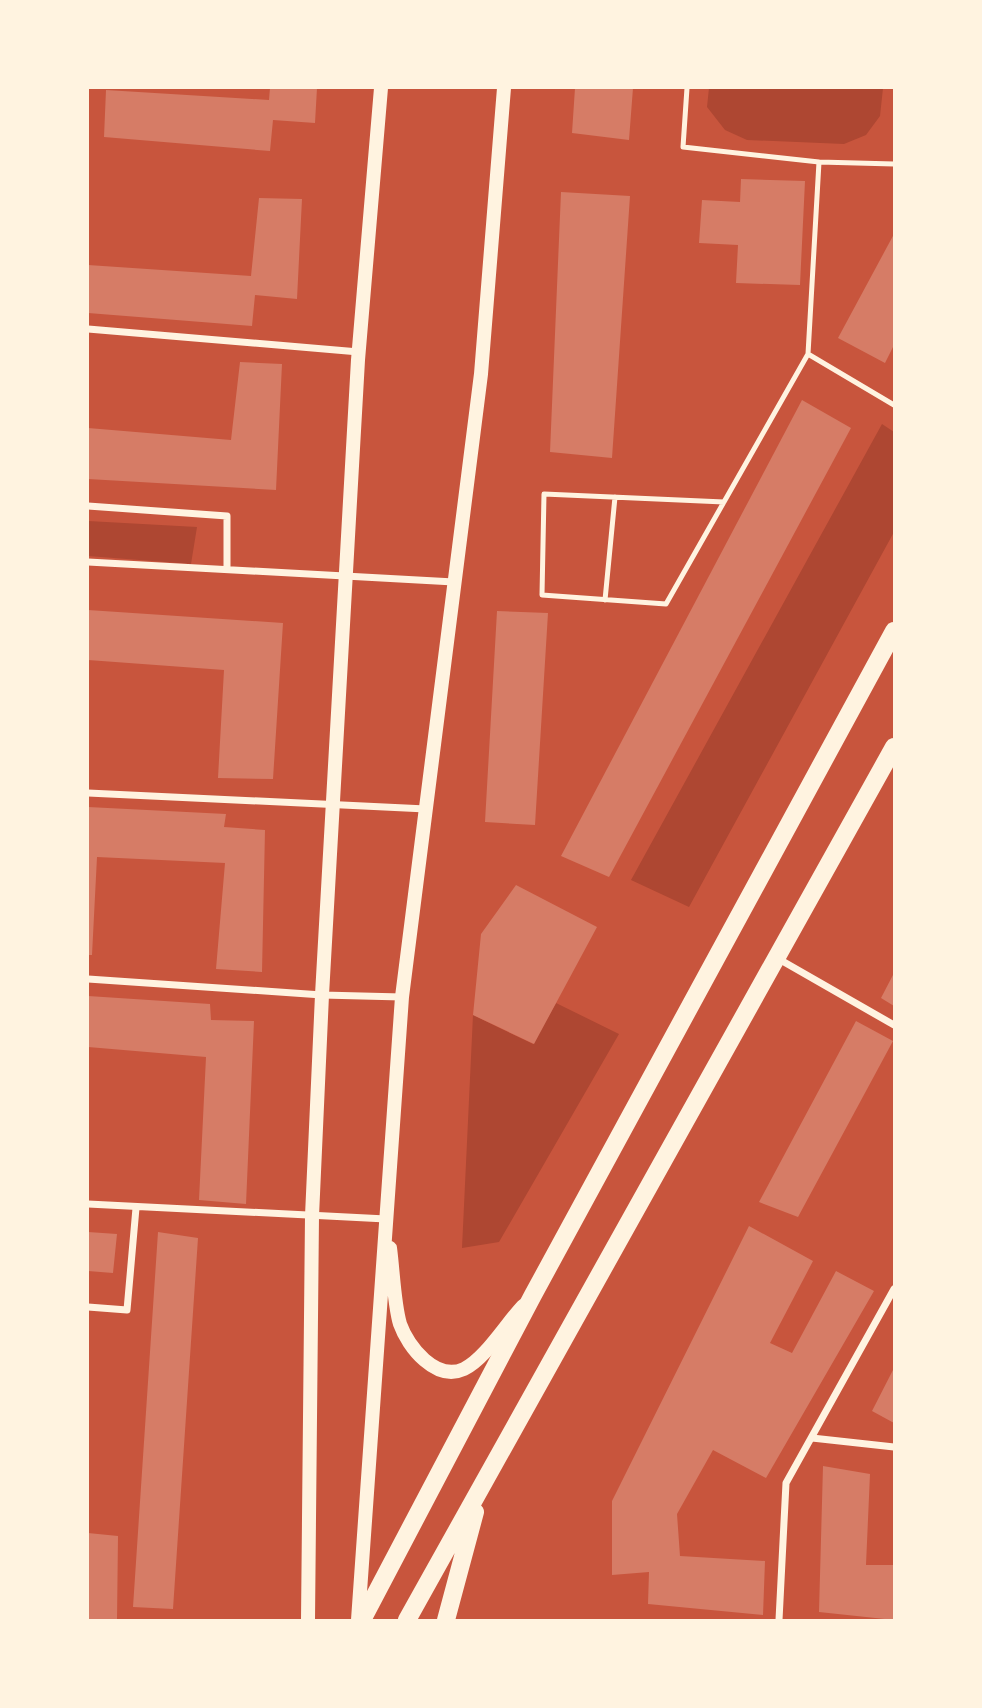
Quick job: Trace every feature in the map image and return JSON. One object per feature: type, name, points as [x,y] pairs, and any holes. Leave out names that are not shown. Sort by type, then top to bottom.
[{"type":"main road","points":[[308,1620],[312,1216],[322,995],[344,575],[381,88]]},
{"type":"main road","points":[[360,1620],[402,997],[481,374],[504,88]]},
{"type":"main road","points":[[360,1620],[533,1295],[894,631]]},
{"type":"main road","points":[[407,1620],[894,747]]},
{"type":"main road","points":[[386,1219],[400,1323],[413,1347],[435,1368],[461,1371],[472,1364],[533,1295]]},
{"type":"main road","points":[[446,1620],[482,1485]]},
{"type":"street","points":[[88,329],[359,352]]},
{"type":"street","points":[[88,506],[227,516],[227,569]]},
{"type":"street","points":[[88,562],[454,582]]},
{"type":"street","points":[[88,793],[426,809]]},
{"type":"street","points":[[776,957],[894,1025]]},
{"type":"street","points":[[88,979],[322,995],[402,997]]},
{"type":"street","points":[[88,1204],[386,1219]]},
{"type":"street","points":[[88,1307],[127,1310],[136,1208]]},
{"type":"street","points":[[779,1620],[786,1483],[894,1289]]},
{"type":"street","points":[[812,1438],[894,1447]]},
{"type":"lane","points":[[687,88],[683,147],[819,162],[894,164]]},
{"type":"lane","points":[[724,502],[544,494],[542,595],[666,604],[724,502],[808,354],[819,162]]},
{"type":"lane","points":[[808,354],[894,405]]},
{"type":"lane","points":[[605,600],[615,497]]},
{"type":"shaded area","points":[[709,88],[883,88],[880,116],[866,135],[844,144],[747,140],[725,130],[707,107]]},
{"type":"shaded area","points":[[882,424],[894,432],[894,532],[689,907],[631,880]]},
{"type":"shaded area","points":[[88,521],[197,527],[191,564],[88,556]]},
{"type":"shaded area","points":[[556,1003],[619,1034],[499,1242],[462,1248],[473,1015],[533,1044]]},
{"type":"building","points":[[270,88],[317,88],[315,123],[273,120],[270,151],[104,137],[106,90],[269,100]]},
{"type":"building","points":[[575,88],[633,88],[629,140],[572,133]]},
{"type":"building","points":[[741,179],[805,181],[800,285],[736,283],[738,245],[699,243],[702,200],[740,202]]},
{"type":"building","points":[[561,192],[630,196],[612,458],[550,452]]},
{"type":"building","points":[[259,198],[302,199],[297,299],[255,295],[252,326],[88,313],[88,265],[251,276]]},
{"type":"building","points":[[894,234],[894,345],[885,363],[838,338]]},
{"type":"building","points":[[240,362],[282,364],[276,490],[88,479],[88,428],[231,440]]},
{"type":"building","points":[[802,400],[851,428],[609,877],[561,856]]},
{"type":"building","points":[[88,610],[283,623],[273,779],[218,778],[224,670],[88,660]]},
{"type":"building","points":[[497,611],[548,613],[535,825],[485,822]]},
{"type":"building","points":[[88,807],[226,814],[224,827],[265,830],[262,972],[216,969],[225,863],[97,857],[92,955],[88,955]]},
{"type":"building","points":[[516,885],[597,927],[534,1044],[473,1015],[481,934]]},
{"type":"building","points":[[894,973],[894,1006],[881,998]]},
{"type":"building","points":[[88,996],[210,1004],[211,1020],[254,1021],[246,1204],[199,1200],[206,1057],[88,1047]]},
{"type":"building","points":[[856,1021],[893,1041],[798,1217],[759,1202]]},
{"type":"building","points":[[749,1226],[813,1261],[770,1343],[792,1353],[836,1271],[874,1291],[766,1478],[713,1450],[677,1514],[680,1556],[765,1561],[763,1615],[648,1604],[649,1572],[612,1575],[612,1501]]},
{"type":"building","points":[[88,1232],[117,1234],[113,1273],[88,1271]]},
{"type":"building","points":[[158,1232],[198,1238],[173,1609],[133,1607]]},
{"type":"building","points":[[894,1368],[894,1423],[872,1411]]},
{"type":"building","points":[[823,1466],[870,1474],[866,1565],[894,1565],[894,1620],[819,1612]]},
{"type":"building","points":[[88,1533],[118,1536],[117,1620],[88,1620]]}]
